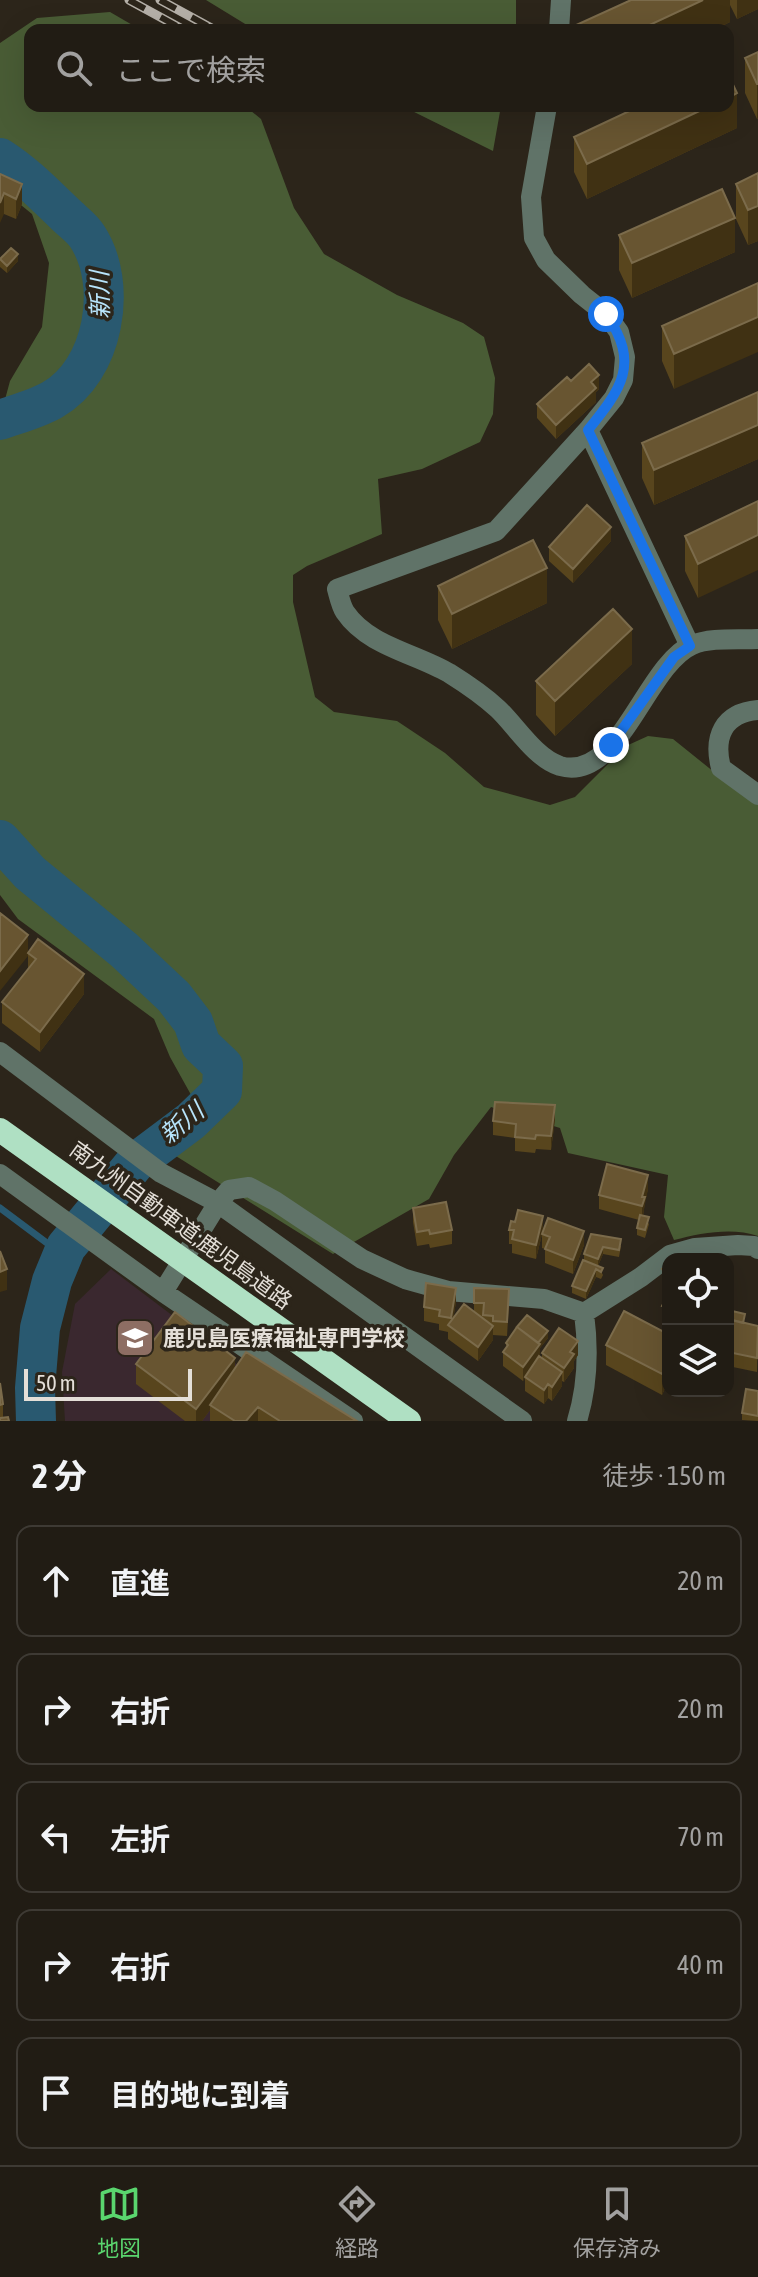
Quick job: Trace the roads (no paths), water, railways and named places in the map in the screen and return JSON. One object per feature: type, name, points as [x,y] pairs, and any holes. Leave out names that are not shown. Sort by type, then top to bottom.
[{"type":"highway","name":"南九州自動車道;鹿児島道路","points":[[0,1130],[409,1421]]},
{"type":"street","points":[[559,24],[561,0]]},
{"type":"street","points":[[546,112],[531,197],[534,238],[546,260],[606,314],[619,332],[625,357],[623,380],[614,398],[588,430],[496,531],[337,589],[344,612],[372,637],[448,673],[495,706],[543,756],[560,766],[579,767],[595,762],[611,745],[674,657],[690,646],[707,641],[758,639]]},
{"type":"street","points":[[588,430],[690,646]]},
{"type":"street","points":[[758,710],[743,711],[729,721],[717,742],[721,768],[758,795]]},
{"type":"street","points":[[0,1052],[161,1173],[218,1203],[522,1421]]},
{"type":"street","points":[[0,1174],[163,1292],[353,1421]]},
{"type":"street","points":[[163,1292],[218,1203],[229,1190],[249,1187],[362,1259],[405,1279],[448,1291],[544,1299],[584,1313]]},
{"type":"street","points":[[584,1313],[670,1255],[695,1248],[738,1245],[758,1249]]},
{"type":"street","points":[[577,1421],[585,1394],[587,1369],[588,1342],[584,1313]]},
{"type":"waterway","name":"新川","points":[[0,158],[34,184],[85,233],[97,256],[104,301],[94,348],[84,369],[70,387],[46,403],[0,420]]},
{"type":"waterway","name":"新川","points":[[0,840],[30,873],[124,950],[174,997],[193,1022],[201,1045],[223,1066],[222,1091],[191,1121],[135,1163],[66,1247],[52,1281],[40,1328],[35,1388],[36,1421]]},
{"type":"waterway","points":[[0,1208],[63,1255]]},
{"type":"railway","points":[[129,0],[173,24]]},
{"type":"railway","points":[[160,0],[204,24]]},
{"type":"place","name":"鹿児島医療福祉専門学校","points":[[135,1338]]}]
